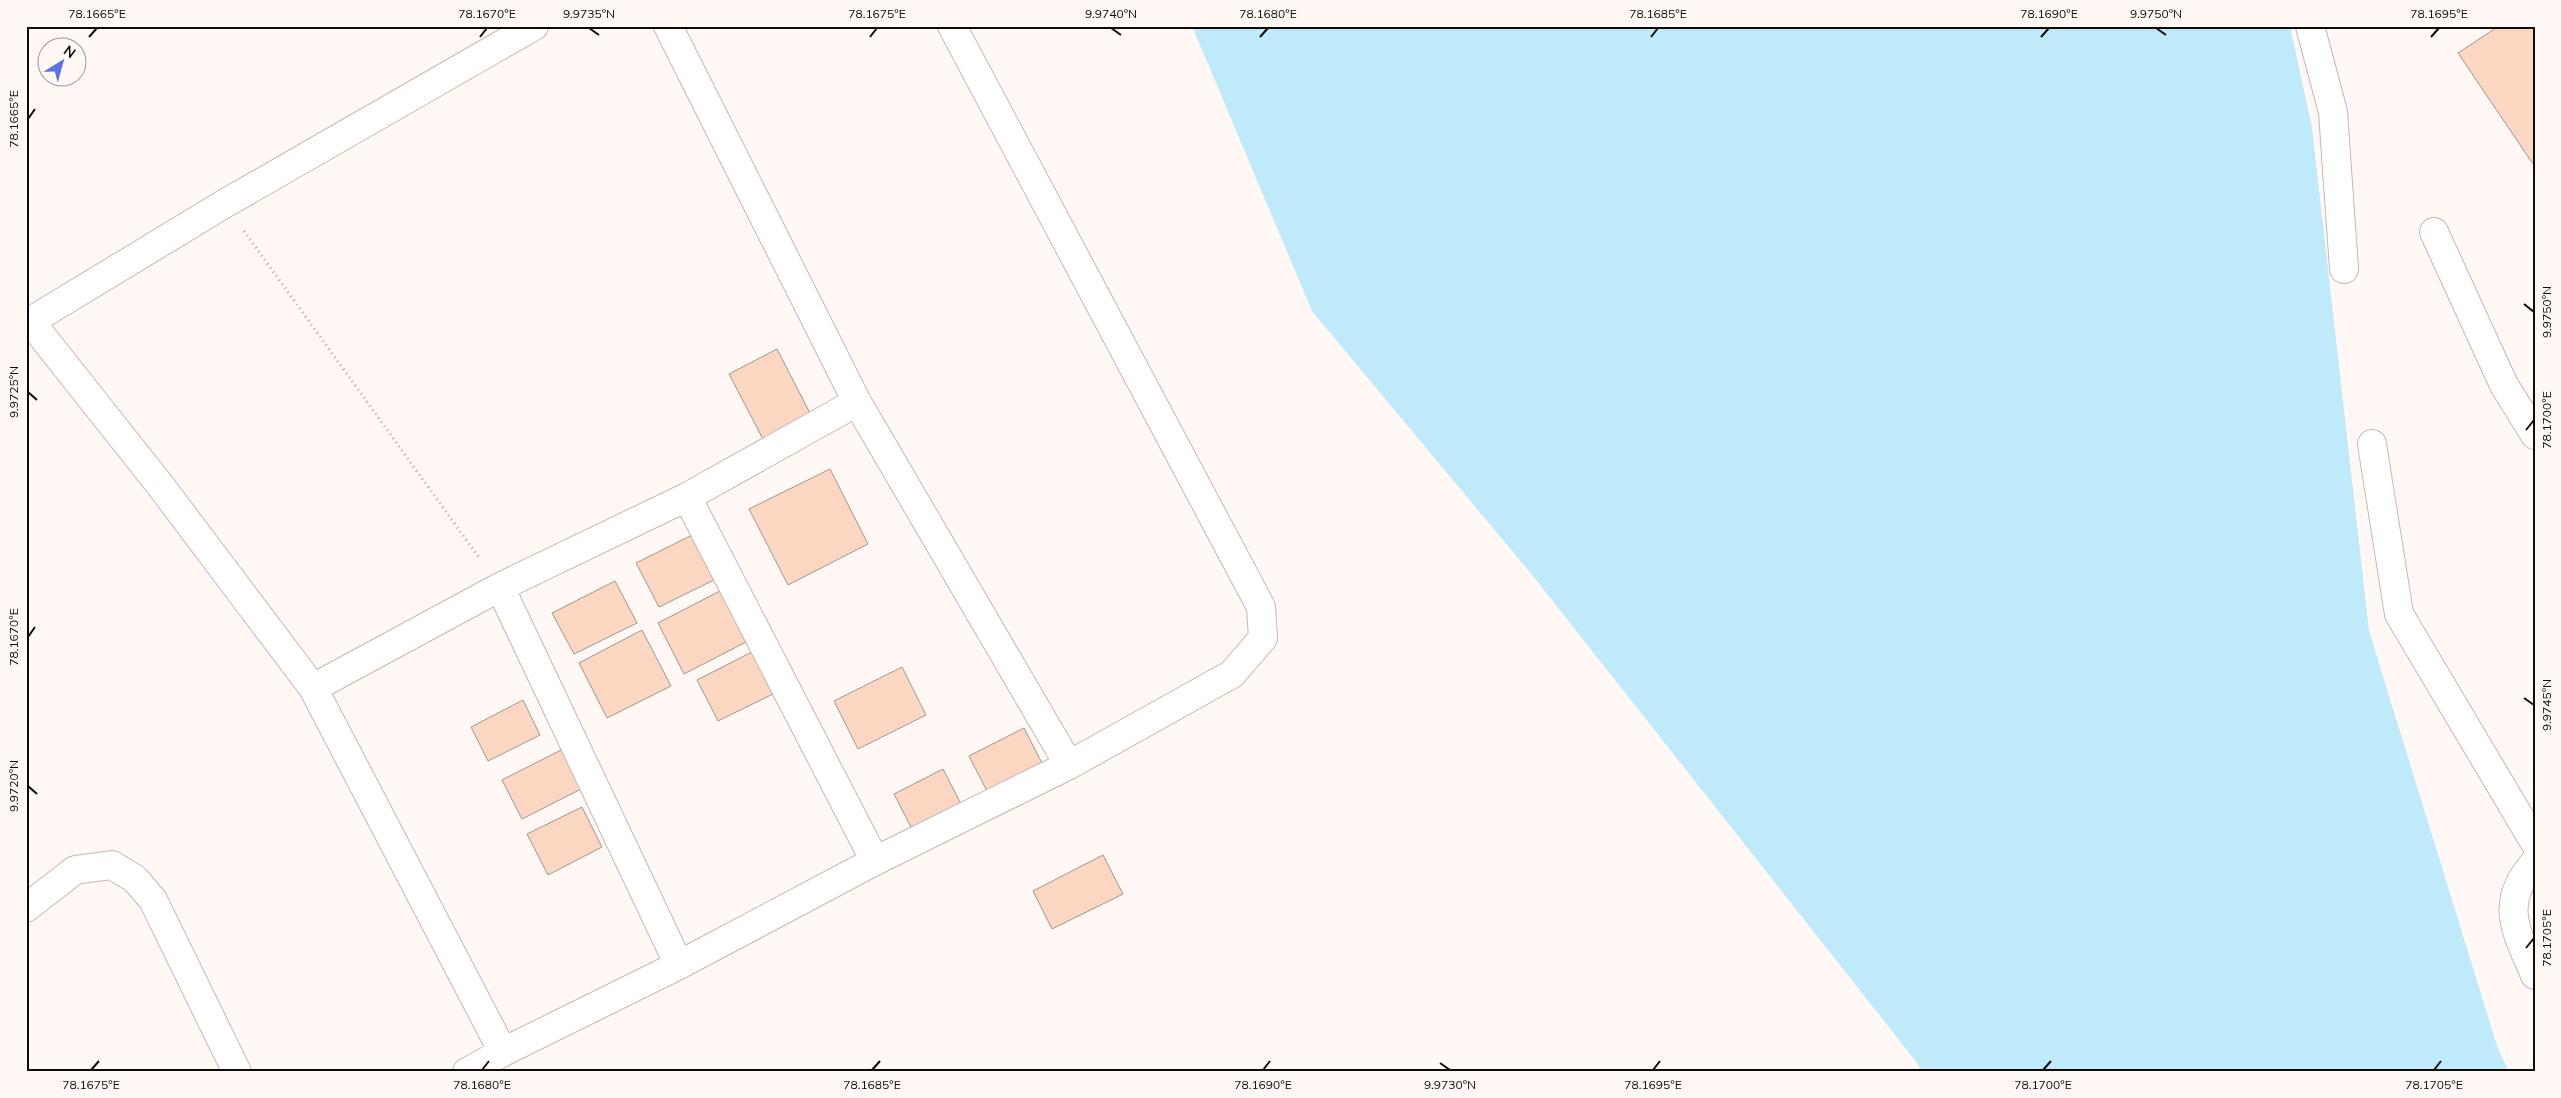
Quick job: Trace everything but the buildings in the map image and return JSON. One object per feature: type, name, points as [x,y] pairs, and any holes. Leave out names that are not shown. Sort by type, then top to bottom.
[{"type":"street","points":[[503,1052],[313,688],[166,492],[28,322],[224,204],[534,26]]},
{"type":"street","points":[[668,26],[857,402],[1069,764]]},
{"type":"street","points":[[467,1072],[503,1052],[679,965],[875,861],[1069,764],[1232,674],[1263,638],[1261,607],[952,26]]},
{"type":"street","points":[[2310,26],[2333,112],[2344,269]]},
{"type":"street","points":[[2434,232],[2504,385],[2535,435]]},
{"type":"street","points":[[313,688],[500,587],[686,497],[857,402]]},
{"type":"street","points":[[2372,444],[2399,614],[2535,843]]},
{"type":"street","points":[[686,497],[875,861]]},
{"type":"street","points":[[500,587],[679,965]]},
{"type":"street","points":[[2535,862],[2520,878],[2513,902],[2516,930],[2535,975]]},
{"type":"street","points":[[31,896],[75,870],[112,865],[135,879],[153,900],[237,1072]]},
{"type":"path","points":[[224,204],[500,587]]},
{"type":"water","points":[[1192,26],[2290,26],[2312,128],[2369,631],[2498,1049],[2509,1072],[1921,1072],[1918,1064],[1533,576],[1312,311]]}]
